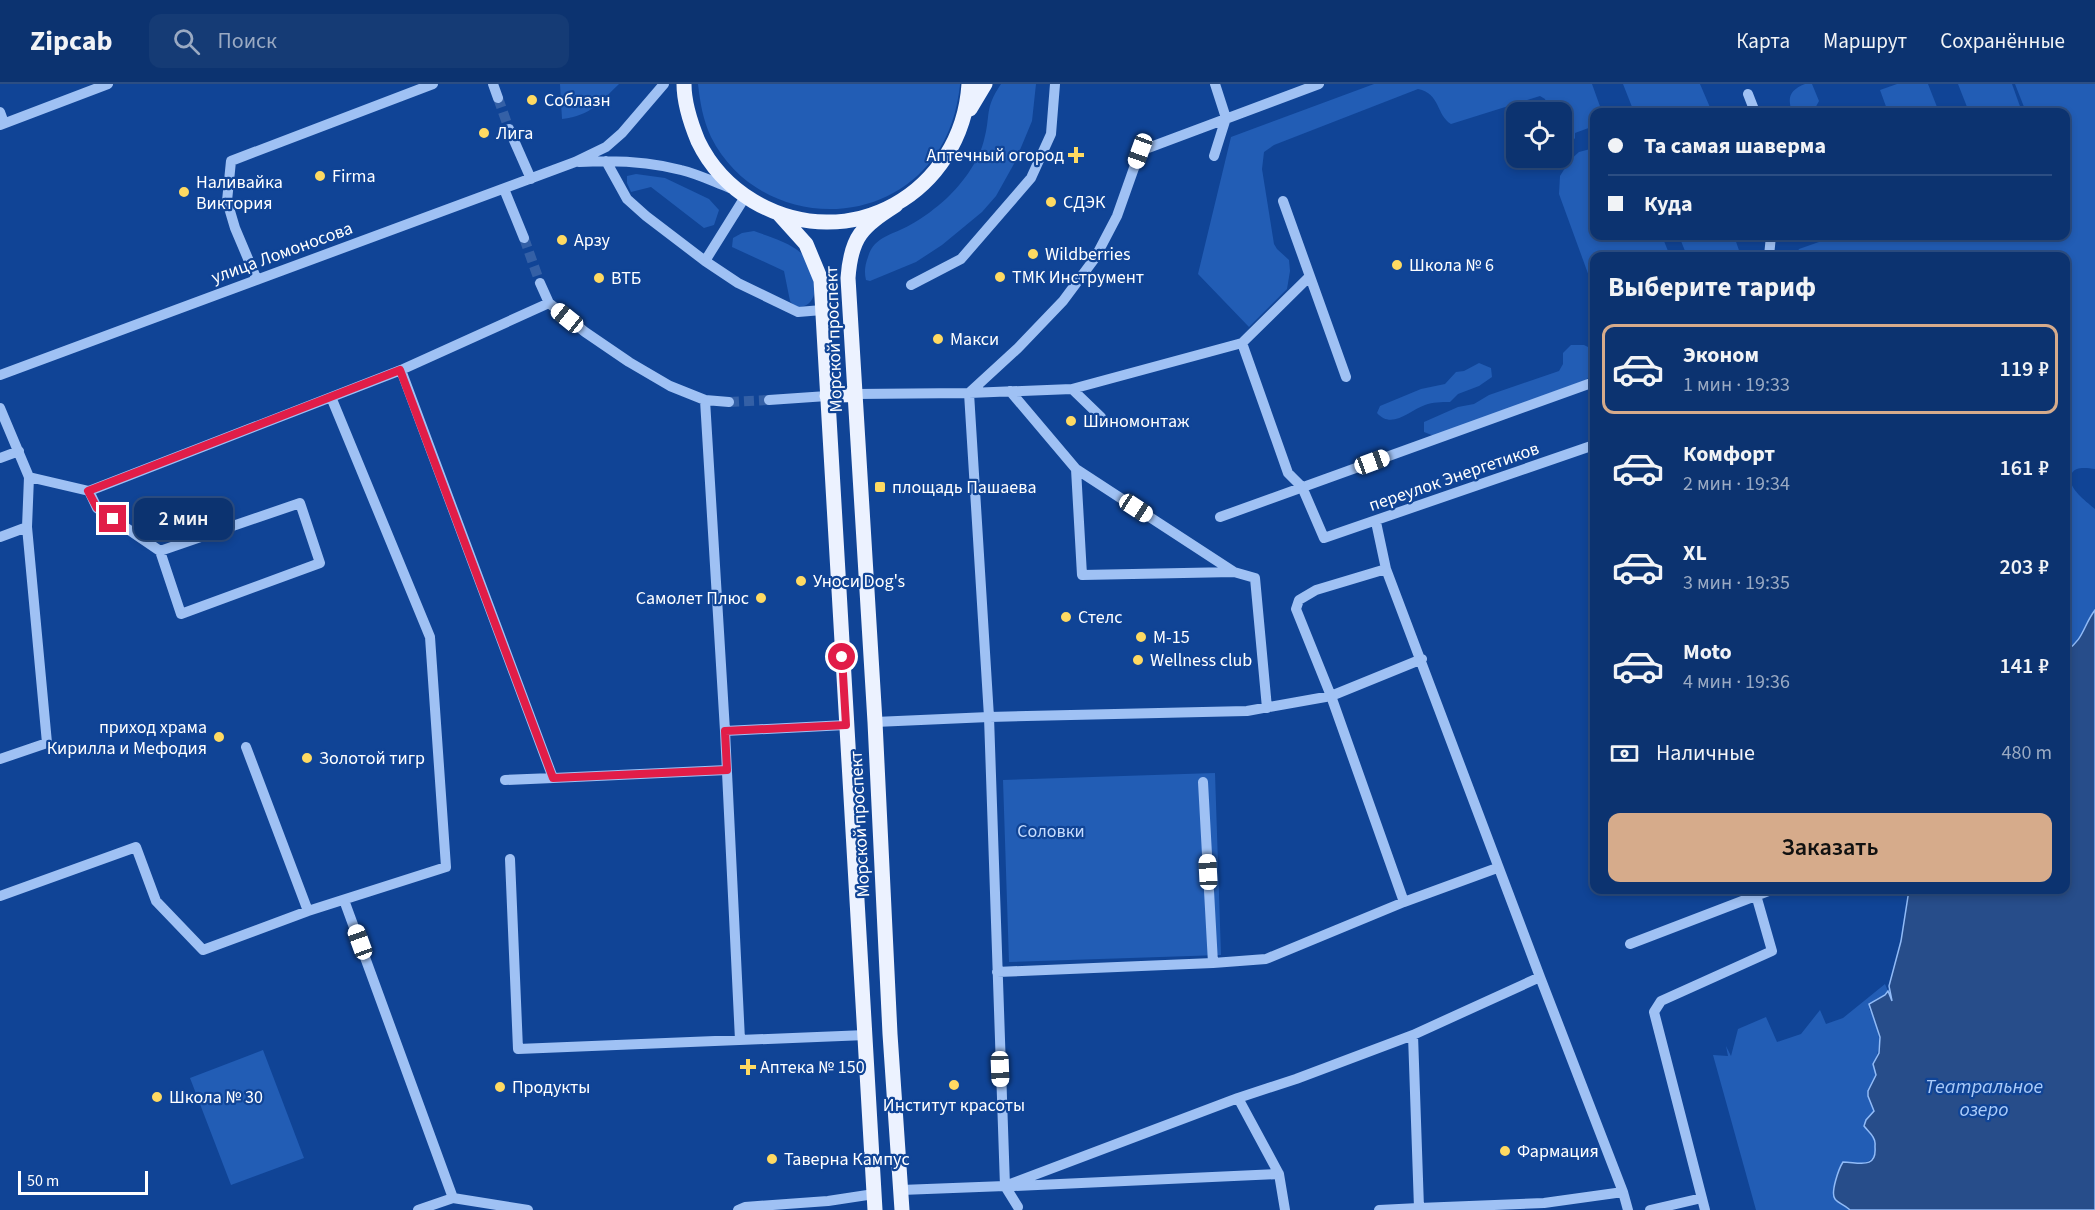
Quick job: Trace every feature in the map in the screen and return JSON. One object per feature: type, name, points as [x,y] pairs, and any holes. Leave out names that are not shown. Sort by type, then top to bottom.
[{"type":"main road","points":[[684,84],[692,127],[702,149],[715,168],[741,193],[779,214],[806,221],[844,222],[896,205],[916,191],[939,169],[985,84]]},
{"type":"main road","points":[[963,122],[969,84]]},
{"type":"main road","name":"Морской проспект","points":[[896,205],[870,222],[861,231],[851,255],[848,278],[902,1210]]},
{"type":"main road","name":"Морской проспект","points":[[779,214],[806,244],[820,280],[875,1210]]},
{"type":"main road","points":[[826,396],[855,394]]},
{"type":"main road","points":[[866,1035],[890,1034]]},
{"type":"main road","points":[[874,1194],[901,1190]]},
{"type":"street","points":[[0,112],[2,124],[108,84]]},
{"type":"street","points":[[257,280],[235,228],[227,201],[231,161],[433,84]]},
{"type":"street","points":[[493,84],[498,98]]},
{"type":"street","points":[[575,162],[606,147],[622,134],[664,84]]},
{"type":"street","points":[[911,285],[961,259],[1031,178],[1051,134],[1055,84]]},
{"type":"street","points":[[1214,156],[1226,118],[1215,84]]},
{"type":"street","points":[[969,393],[1018,348],[1063,301],[1095,258],[1117,216],[1140,151],[1319,84]]},
{"type":"street","points":[[1748,94],[1753,108]]},
{"type":"street","points":[[509,129],[531,179]]},
{"type":"street","points":[[575,162],[606,160],[681,170],[741,193],[705,261]]},
{"type":"street","points":[[606,160],[627,199],[705,261],[738,282],[798,312],[822,310]]},
{"type":"street","name":"улица Ломоносова","points":[[0,375],[575,162]]},
{"type":"street","points":[[504,189],[524,238]]},
{"type":"street","points":[[1283,201],[1346,377]]},
{"type":"street","points":[[855,394],[1072,389],[1242,343],[1309,277]]},
{"type":"street","points":[[540,282],[549,303],[585,332],[629,362],[670,386],[705,400],[729,402]]},
{"type":"street","points":[[29,477],[88,491],[400,370],[549,303]]},
{"type":"street","points":[[1242,343],[1288,472],[1302,487]]},
{"type":"street","points":[[400,370],[553,778]]},
{"type":"street","points":[[1220,517],[1590,383]]},
{"type":"street","points":[[1072,389],[1101,417]]},
{"type":"street","points":[[1010,392],[1076,469],[1234,572]]},
{"type":"street","points":[[969,393],[988,717],[1005,1186],[1018,1207]]},
{"type":"street","points":[[769,400],[826,396]]},
{"type":"street","points":[[0,896],[136,847],[156,901],[203,950],[308,911],[446,867],[430,637],[331,397]]},
{"type":"street","points":[[705,400],[725,731],[740,1040]]},
{"type":"street","points":[[0,408],[29,477],[27,527],[47,743],[0,759]]},
{"type":"street","name":"переулок Энергетиков","points":[[1302,487],[1324,538],[1376,522],[1590,446]]},
{"type":"street","points":[[0,458],[19,451]]},
{"type":"street","points":[[1076,469],[1082,575],[1234,572],[1255,578],[1267,708]]},
{"type":"street","points":[[88,491],[97,508],[160,551],[181,614],[320,563],[300,503],[160,551]]},
{"type":"street","points":[[1376,522],[1386,569],[1422,659],[1497,868],[1628,1210]]},
{"type":"street","points":[[0,537],[27,527]]},
{"type":"street","points":[[1386,569],[1316,590],[1299,600],[1296,609],[1331,696],[1404,903]]},
{"type":"street","points":[[874,722],[1247,711],[1331,696],[1422,659]]},
{"type":"street","points":[[725,731],[846,725]]},
{"type":"street","points":[[246,747],[308,911]]},
{"type":"street","points":[[505,780],[727,770]]},
{"type":"street","points":[[1203,782],[1213,963]]},
{"type":"street","points":[[510,859],[518,1049],[866,1035]]},
{"type":"street","points":[[997,972],[1266,959],[1497,868]]},
{"type":"street","points":[[1630,944],[1759,894]]},
{"type":"street","points":[[1705,1210],[1654,1012],[1661,1001],[1772,951],[1756,895]]},
{"type":"street","points":[[344,900],[453,1198]]},
{"type":"street","points":[[1005,1186],[1413,1035],[1540,977]]},
{"type":"street","points":[[1413,1035],[1419,1208]]},
{"type":"street","points":[[1238,1098],[1279,1174],[1286,1210]]},
{"type":"street","points":[[901,1190],[1279,1174]]},
{"type":"street","points":[[1379,1210],[1543,1207],[1623,1192]]},
{"type":"street","points":[[738,1210],[745,1207],[828,1201],[874,1194]]},
{"type":"street","points":[[418,1210],[453,1198],[528,1210]]},
{"type":"street","points":[[1650,1210],[1702,1198]]},
{"type":"green space","points":[[560,84],[619,84],[588,111],[562,119]]},
{"type":"green space","points":[[698,84],[960,85],[955,113],[944,140],[934,157],[910,182],[881,199],[850,208],[817,209],[785,202],[756,187],[731,166],[708,131]]},
{"type":"green space","points":[[1001,84],[1036,84],[1032,121],[1015,162],[996,196],[982,212],[942,245],[916,262],[870,281],[866,280],[866,263],[871,250],[879,240],[915,222],[934,209],[953,192],[969,172],[982,148],[990,106]]},
{"type":"green space","points":[[1374,84],[1592,84],[1601,108],[1590,108],[1590,127],[1575,133],[1572,142],[1572,102],[1546,102],[1540,96],[1521,102],[1506,102],[1506,107],[1451,124],[1446,120],[1431,95],[1418,89],[1274,145],[1264,152],[1262,169],[1274,244],[1289,260],[1287,289],[1249,327],[1198,274],[1231,137]]},
{"type":"green space","points":[[1623,84],[1700,84],[1710,108],[1632,108]]},
{"type":"green space","points":[[1805,84],[1812,84],[1819,101],[1815,108],[1791,108],[1790,98],[1796,89]]},
{"type":"green space","points":[[1897,84],[1928,84],[1937,108],[1887,108],[1880,90]]},
{"type":"green space","points":[[1958,84],[2012,84],[2021,108],[1967,108]]},
{"type":"green space","points":[[2015,84],[2095,84],[2095,469],[2076,469],[2070,478],[2070,252],[1797,252],[1799,249],[1825,240],[2070,240],[2070,108],[2024,108]]},
{"type":"green space","points":[[1590,149],[1590,240],[1664,240],[1668,252],[1590,252],[1590,279],[1559,194],[1560,176],[1565,168],[1572,168],[1572,158],[1579,152]]},
{"type":"green space","points":[[636,174],[665,178],[709,199],[719,210],[714,225],[704,228],[651,187],[631,192],[627,176]]},
{"type":"green space","points":[[754,231],[791,246],[806,259],[814,277],[814,294],[811,301],[804,306],[795,307],[790,301],[784,271],[732,247],[733,238],[742,233]]},
{"type":"green space","points":[[1681,240],[1735,240],[1740,252],[1685,252]]},
{"type":"green space","points":[[1571,345],[1588,347],[1590,375],[1586,380],[1434,436],[1424,432],[1424,422],[1458,407],[1474,404],[1489,395],[1559,371],[1563,364],[1563,353]]},
{"type":"green space","points":[[1479,363],[1491,368],[1492,377],[1479,386],[1458,394],[1450,402],[1428,404],[1389,420],[1377,413],[1380,406],[1421,389],[1445,384],[1456,372],[1464,371]]},
{"type":"green space","points":[[2070,478],[2077,493],[2095,509],[2095,610],[2070,648]]},
{"type":"green space","name":"Соловки","points":[[1215,773],[1221,955],[1009,962],[1003,780]]},
{"type":"green space","points":[[1885,984],[1888,991],[1876,999],[1869,1009],[1876,1022],[1879,1036],[1878,1050],[1873,1064],[1876,1075],[1868,1091],[1874,1111],[1866,1120],[1868,1129],[1874,1138],[1876,1150],[1867,1162],[1850,1162],[1839,1175],[1835,1188],[1835,1200],[1850,1210],[1756,1210],[1713,1055],[1728,1056],[1726,1046],[1731,1056],[1738,1029],[1766,1017],[1777,1042],[1801,1034],[1820,1010],[1826,1024],[1843,1018]]},
{"type":"green space","points":[[263,1050],[304,1158],[231,1185],[190,1078]]},
{"type":"water","name":"Театральное озеро","points":[[2095,610],[2095,1210],[1850,1210],[1835,1199],[1834,1186],[1843,1162],[1870,1162],[1875,1154],[1875,1140],[1864,1126],[1874,1111],[1868,1091],[1876,1075],[1873,1064],[1879,1053],[1880,1037],[1869,1004],[1888,991],[1892,1001],[1889,986],[1901,941],[1908,894],[2070,894],[2070,648],[2080,637]]},
{"type":"tunnel","points":[[498,98],[509,129]]},
{"type":"tunnel","points":[[524,238],[540,283]]},
{"type":"tunnel","points":[[729,402],[769,400]]},
{"type":"place","name":"Соблазн","points":[[532,100]]},
{"type":"place","name":"Лига","points":[[484,133]]},
{"type":"place","name":"Аптечный огород","points":[[1076,155]]},
{"type":"place","name":"Firma","points":[[320,176]]},
{"type":"place","name":"Наливайка Виктория","points":[[184,192]]},
{"type":"place","name":"СДЭК","points":[[1051,202]]},
{"type":"place","name":"Арзу","points":[[562,240]]},
{"type":"place","name":"Wildberries","points":[[1033,254]]},
{"type":"place","name":"Школа № 6","points":[[1397,265]]},
{"type":"place","name":"ТМК Инструмент","points":[[1000,277]]},
{"type":"place","name":"ВТБ","points":[[599,278]]},
{"type":"place","name":"Макси","points":[[938,339]]},
{"type":"place","name":"Шиномонтаж","points":[[1071,421]]},
{"type":"place","name":"площадь Пашаева","points":[[880,487]]},
{"type":"place","name":"Уноси Dog's","points":[[801,581]]},
{"type":"place","name":"Самолет Плюс","points":[[761,598]]},
{"type":"place","name":"Стелс","points":[[1066,617]]},
{"type":"place","name":"М-15","points":[[1141,637]]},
{"type":"place","name":"Wellness club","points":[[1138,660]]},
{"type":"place","name":"приход храма Кирилла и Мефодия","points":[[219,737]]},
{"type":"place","name":"Золотой тигр","points":[[307,758]]},
{"type":"place","name":"Аптека № 150","points":[[748,1067]]},
{"type":"place","name":"Институт красоты","points":[[954,1085]]},
{"type":"place","name":"Продукты","points":[[500,1087]]},
{"type":"place","name":"Школа № 30","points":[[157,1097]]},
{"type":"place","name":"Фармация","points":[[1505,1151]]},
{"type":"place","name":"Таверна Кампус","points":[[772,1159]]},
{"type":"route","points":[[113,519],[97,508],[88,491],[400,370],[553,778],[727,770],[725,731],[846,725],[842,657]]}]
